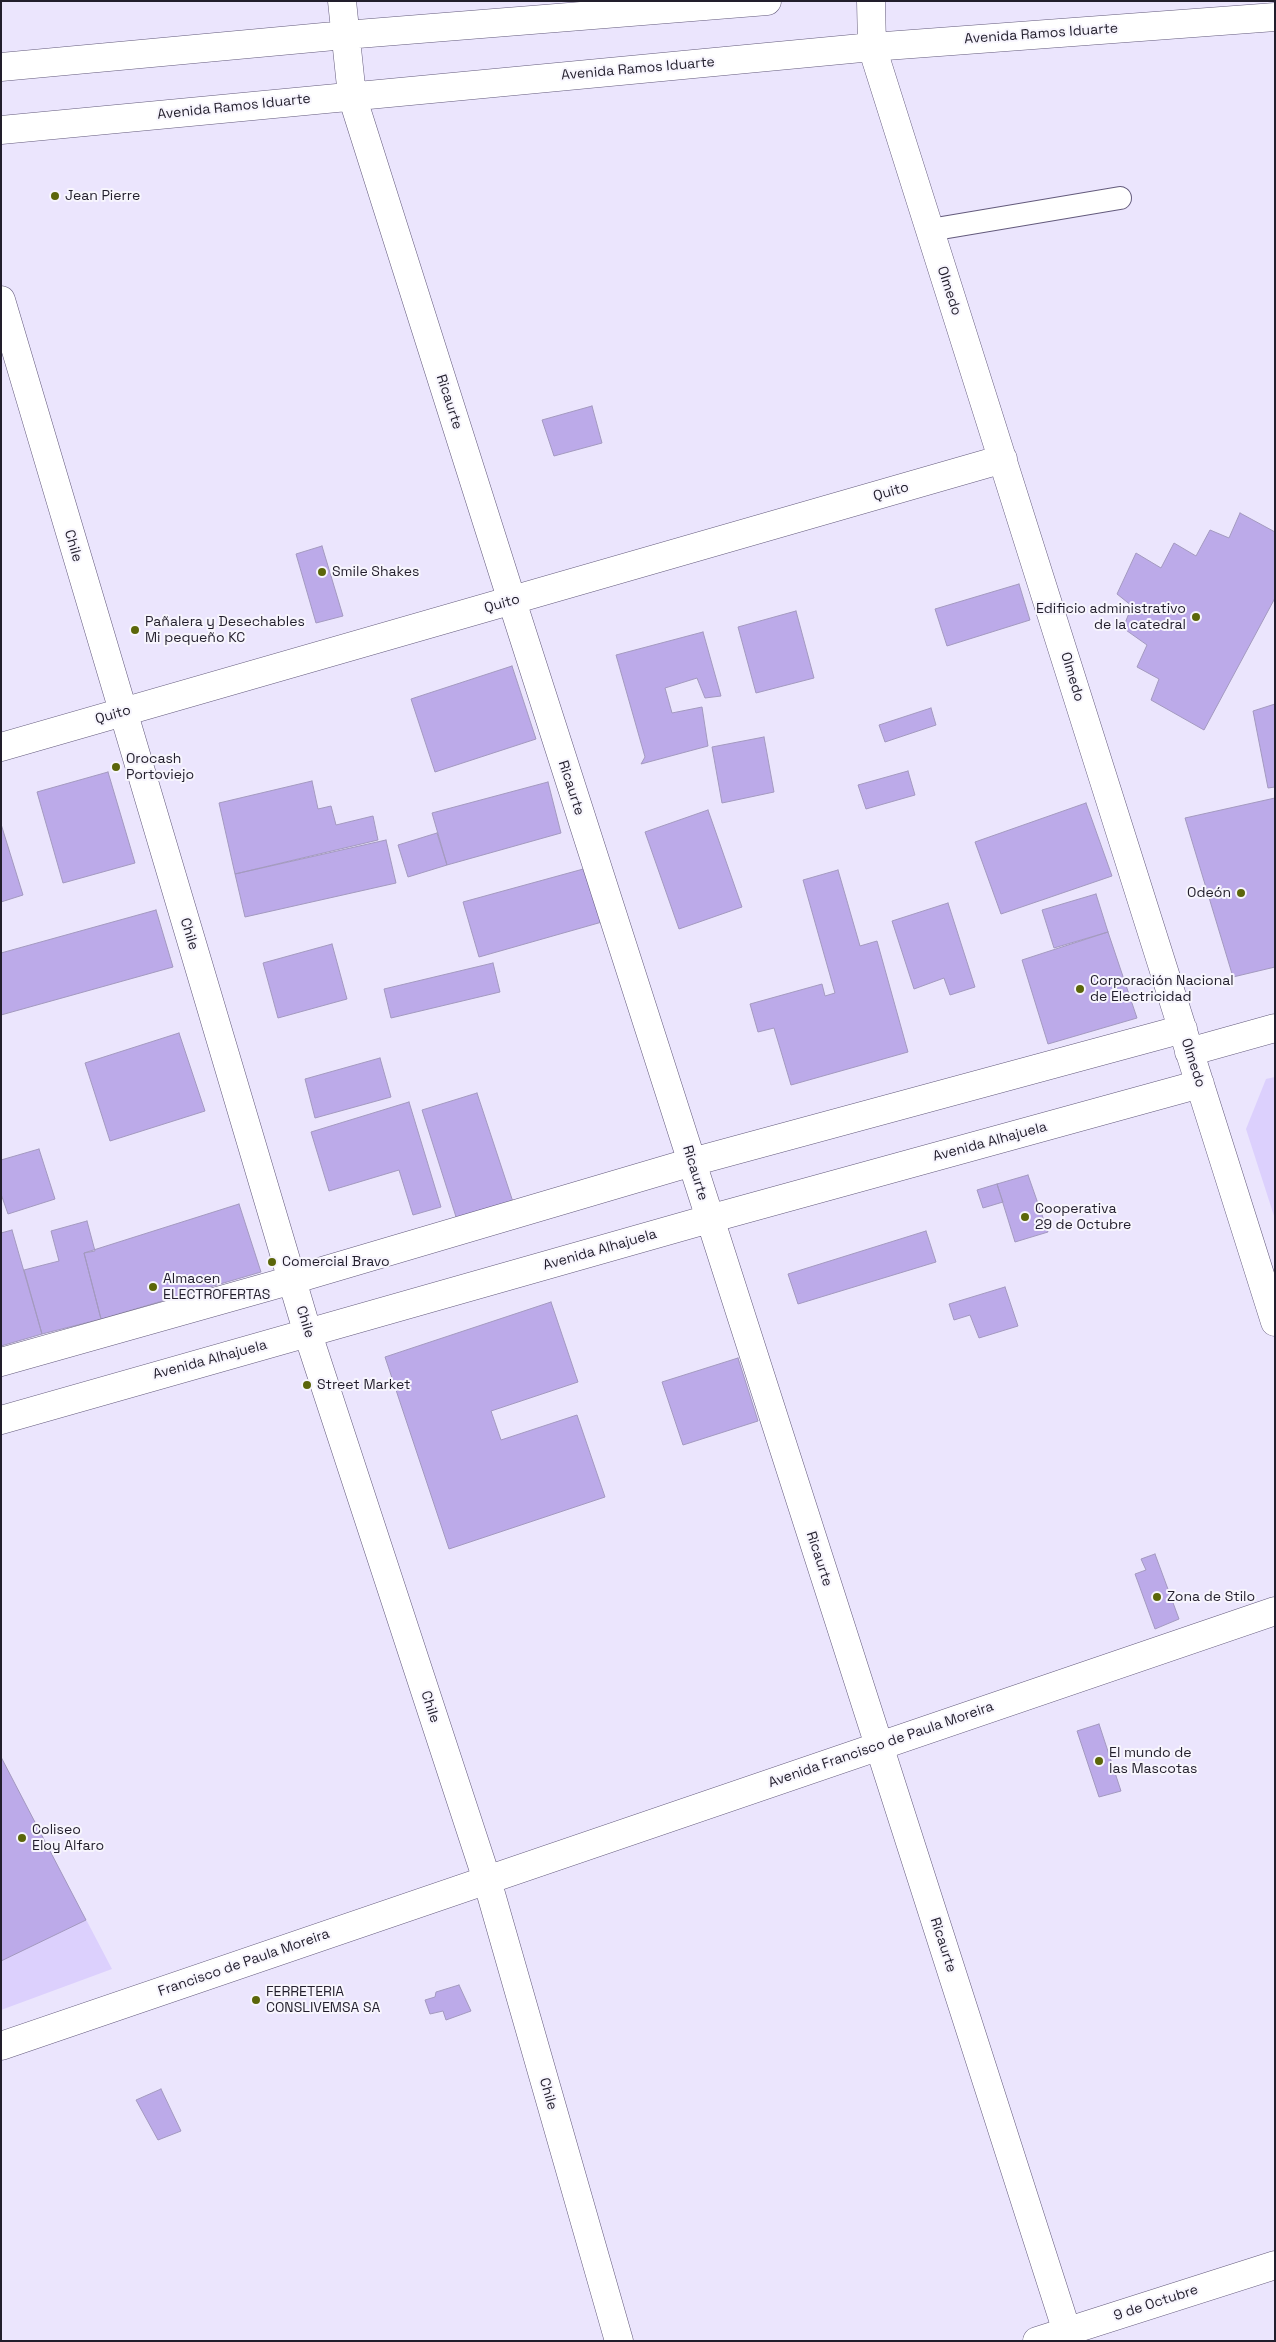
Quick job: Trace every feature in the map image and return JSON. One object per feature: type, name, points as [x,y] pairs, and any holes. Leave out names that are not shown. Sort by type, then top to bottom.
[{"type":"street","name":"Ricaurte","points":[[342,1],[352,96],[1068,2336]]},
{"type":"street","points":[[1,67],[345,34],[767,1]]},
{"type":"street","name":"Olmedo","points":[[871,1],[872,47],[1275,1322]]},
{"type":"street","name":"Avenida Ramos Iduarte","points":[[1,130],[872,47],[1275,17]]},
{"type":"street","name":"Chile","points":[[1,300],[308,1334],[487,1880],[619,2341]]},
{"type":"street","name":"Quito","points":[[1,747],[1003,459]]},
{"type":"street","points":[[1,1362],[292,1280],[692,1162],[1186,1041],[1275,1028]]},
{"type":"street","name":"Avenida Alhajuela","points":[[1,1420],[710,1219],[1200,1084]]},
{"type":"street","name":"Avenida Francisco de Paula Moreira","points":[[487,1880],[1275,1611]]},
{"type":"street","name":"Francisco de Paula Moreira","points":[[1,2046],[487,1880]]},
{"type":"street","name":"9 de Octubre","points":[[1037,2341],[1068,2336],[1275,2265]]},
{"type":"lane","points":[[930,230],[1120,198]]},
{"type":"shaded area","points":[[1275,1077],[1275,1219],[1246,1129],[1266,1079]]},
{"type":"shaded area","name":"Coliseo Eloy Alfaro","points":[[1,1757],[112,1969],[1,2010]]},
{"type":"building","points":[[592,406],[602,443],[554,456],[542,420]]},
{"type":"building","name":"Edificio administrativo de la catedral","points":[[1240,513],[1275,532],[1275,598],[1204,730],[1151,700],[1159,679],[1137,667],[1147,645],[1123,628],[1132,606],[1117,594],[1136,553],[1161,568],[1174,543],[1196,556],[1210,530],[1229,538]]},
{"type":"building","points":[[322,546],[343,616],[316,623],[296,554]]},
{"type":"building","points":[[1019,584],[1030,620],[947,646],[935,609]]},
{"type":"building","points":[[796,611],[814,678],[756,693],[738,627]]},
{"type":"building","points":[[703,632],[721,696],[705,698],[697,678],[665,688],[672,713],[702,707],[708,746],[641,764],[645,757],[616,655]]},
{"type":"building","points":[[512,666],[536,739],[435,772],[411,699]]},
{"type":"building","points":[[1275,704],[1275,787],[1268,788],[1253,711]]},
{"type":"building","points":[[931,708],[936,725],[885,742],[879,725]]},
{"type":"building","points":[[764,737],[774,792],[722,803],[712,747]]},
{"type":"building","points":[[908,771],[915,795],[866,809],[858,785]]},
{"type":"building","points":[[108,772],[135,863],[63,883],[37,792]]},
{"type":"building","points":[[312,781],[318,809],[331,806],[336,825],[373,816],[378,840],[235,874],[219,803]]},
{"type":"building","points":[[548,782],[561,833],[447,865],[432,813]]},
{"type":"building","name":"Odeón","points":[[1275,798],[1275,967],[1233,977],[1185,818]]},
{"type":"building","points":[[1086,803],[1112,876],[1001,914],[975,842]]},
{"type":"building","points":[[708,810],[742,907],[679,929],[645,832]]},
{"type":"building","points":[[1,824],[23,895],[1,902]]},
{"type":"building","points":[[437,833],[447,865],[408,877],[398,845]]},
{"type":"building","points":[[386,840],[396,883],[245,917],[235,874]]},
{"type":"building","points":[[587,868],[602,922],[479,957],[463,902]]},
{"type":"building","points":[[838,870],[860,946],[877,941],[908,1052],[791,1085],[774,1028],[758,1032],[750,1004],[822,984],[825,996],[835,993],[803,880]]},
{"type":"building","points":[[1096,894],[1108,932],[1054,948],[1042,910]]},
{"type":"building","points":[[948,903],[975,987],[950,995],[944,978],[914,989],[892,921]]},
{"type":"building","points":[[156,910],[173,967],[1,1015],[1,953]]},
{"type":"building","name":"Corporación Nacional de Electricidad","points":[[1108,932],[1137,1018],[1048,1044],[1022,960]]},
{"type":"building","points":[[332,944],[347,999],[278,1018],[263,963]]},
{"type":"building","points":[[493,963],[500,992],[391,1018],[384,989]]},
{"type":"building","points":[[179,1033],[205,1111],[110,1141],[85,1063]]},
{"type":"building","points":[[380,1058],[391,1097],[315,1118],[305,1079]]},
{"type":"building","points":[[477,1093],[513,1202],[457,1220],[422,1110]]},
{"type":"building","points":[[409,1102],[441,1207],[413,1215],[399,1170],[329,1191],[311,1132]]},
{"type":"building","points":[[39,1149],[55,1199],[8,1214],[1,1194],[1,1160]]},
{"type":"building","name":"Cooperativa 29 de Octubre","points":[[1028,1175],[1048,1232],[1015,1242],[997,1184]]},
{"type":"building","points":[[997,1184],[1003,1202],[983,1208],[977,1190]]},
{"type":"building","points":[[239,1204],[261,1272],[101,1319],[84,1253]]},
{"type":"building","points":[[87,1221],[95,1251],[84,1253],[101,1319],[42,1334],[24,1270],[59,1261],[51,1231]]},
{"type":"building","points":[[12,1230],[42,1334],[1,1346],[1,1233]]},
{"type":"building","points":[[926,1231],[936,1262],[798,1304],[788,1274]]},
{"type":"building","points":[[1005,1287],[1018,1326],[979,1338],[970,1315],[954,1320],[949,1304]]},
{"type":"building","points":[[551,1302],[578,1382],[491,1411],[501,1440],[577,1415],[605,1497],[449,1549],[385,1357]]},
{"type":"building","points":[[738,1358],[758,1421],[683,1445],[662,1382]]},
{"type":"building","name":"Zona de Stilo","points":[[1155,1554],[1179,1619],[1155,1629],[1135,1574],[1146,1570],[1141,1559]]},
{"type":"building","name":"El mundo de las Mascotas","points":[[1099,1724],[1121,1791],[1099,1797],[1077,1731]]},
{"type":"building","name":"Coliseo Eloy Alfaro","points":[[1,1757],[86,1920],[1,1961]]},
{"type":"building","points":[[459,1985],[471,2011],[446,2020],[443,2011],[430,2014],[425,2000],[435,1997],[436,1992]]},
{"type":"building","points":[[161,2089],[181,2131],[158,2140],[136,2100]]},
{"type":"place","name":"Jean Pierre","points":[[55,196]]},
{"type":"place","name":"Smile Shakes","points":[[322,572]]},
{"type":"place","name":"Edificio administrativo de la catedral","points":[[1196,617]]},
{"type":"place","name":"Pañalera y Desechables Mi pequeño KC","points":[[135,630]]},
{"type":"place","name":"Orocash Portoviejo","points":[[116,767]]},
{"type":"place","name":"Odeón","points":[[1241,893]]},
{"type":"place","name":"Corporación Nacional de Electricidad","points":[[1080,989]]},
{"type":"place","name":"Cooperativa 29 de Octubre","points":[[1025,1217]]},
{"type":"place","name":"Comercial Bravo","points":[[272,1262]]},
{"type":"place","name":"Almacen ELECTROFERTAS","points":[[153,1287]]},
{"type":"place","name":"Street Market","points":[[307,1385]]},
{"type":"place","name":"Zona de Stilo","points":[[1157,1597]]},
{"type":"place","name":"El mundo de las Mascotas","points":[[1099,1761]]},
{"type":"place","name":"Coliseo Eloy Alfaro","points":[[22,1838]]},
{"type":"place","name":"FERRETERIA CONSLIVEMSA SA","points":[[256,2000]]}]
